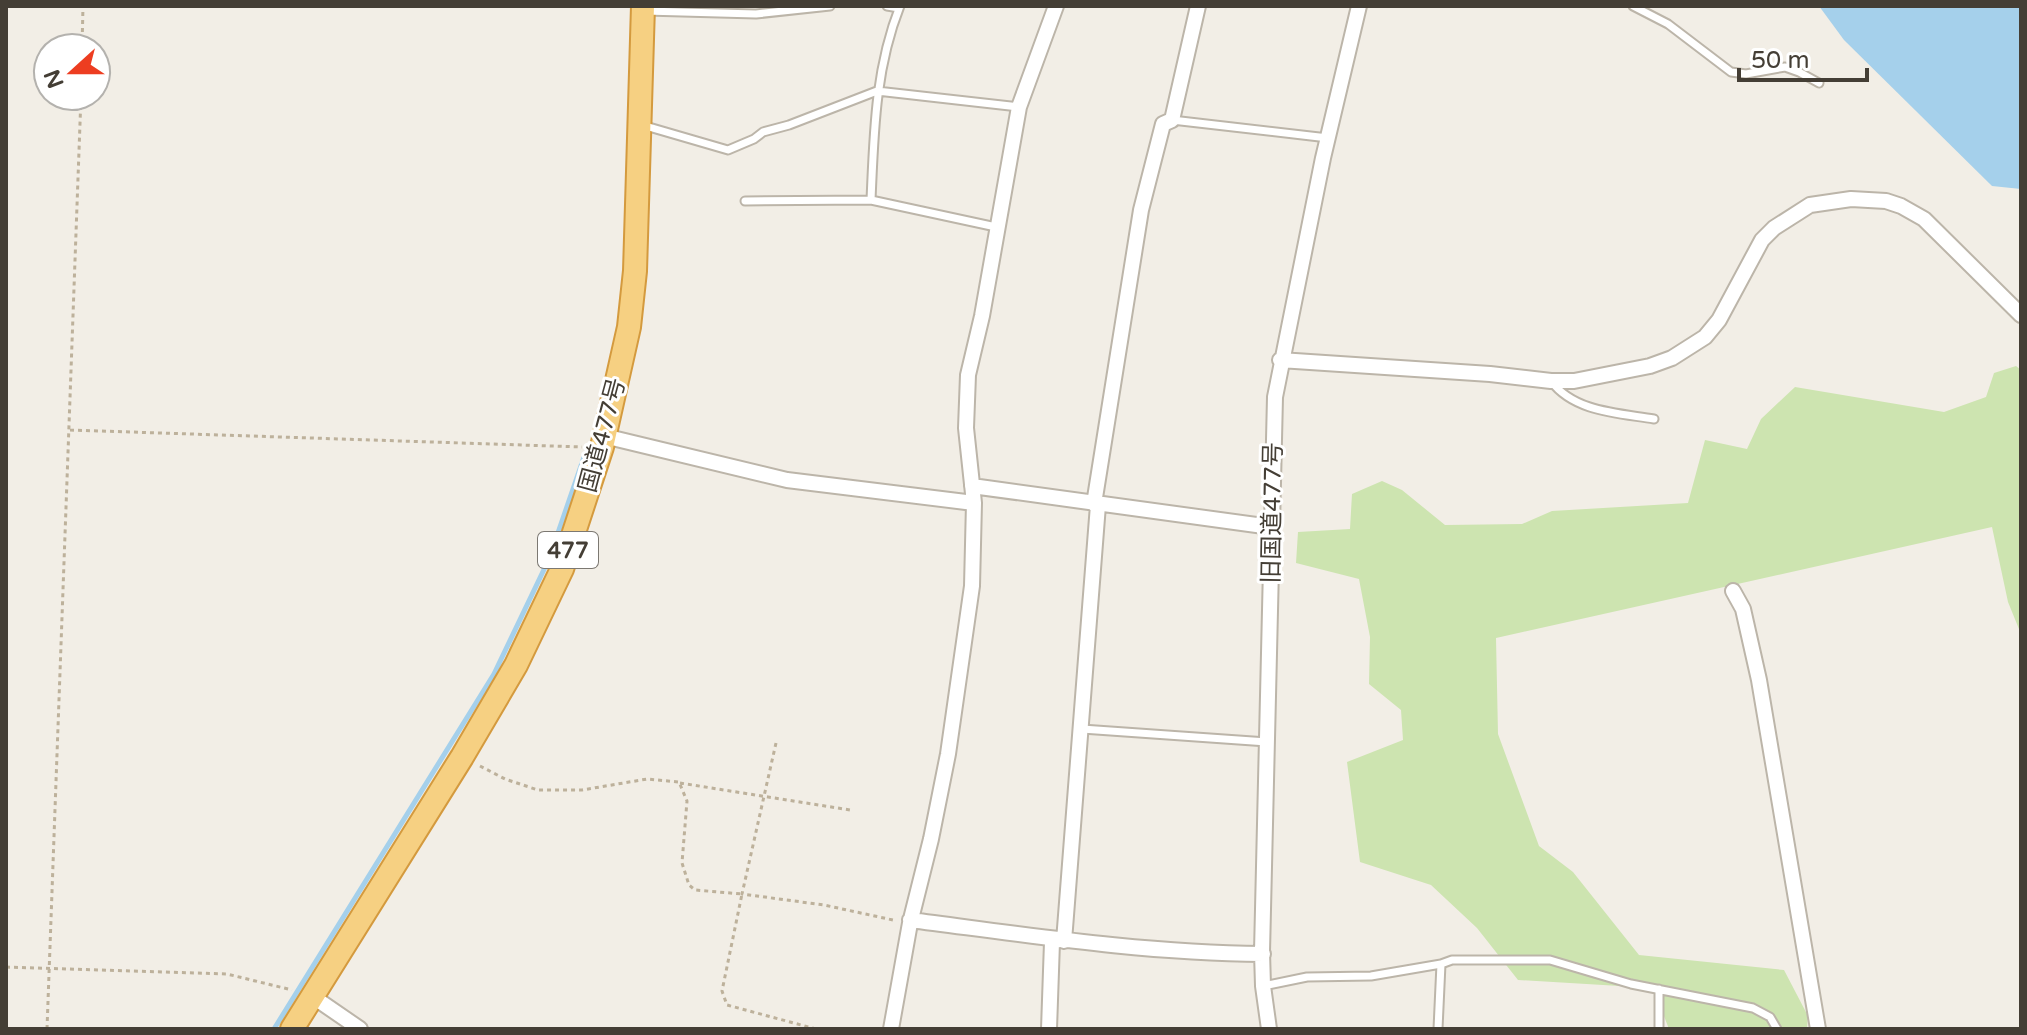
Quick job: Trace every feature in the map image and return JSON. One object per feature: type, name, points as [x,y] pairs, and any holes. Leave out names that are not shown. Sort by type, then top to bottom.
[{"type":"highway","name":"国道477号","points":[[292,1029],[516,665],[562,569],[603,442],[629,327],[635,271],[643,8]]},
{"type":"street","points":[[891,1029],[910,922],[948,754],[972,586],[974,503],[966,428],[968,375],[982,316],[1019,107],[1056,6]]},
{"type":"street","points":[[1062,940],[1082,729],[1096,504],[1118,341],[1141,210],[1163,124],[1172,120],[1198,6]]},
{"type":"street","name":"旧国道477号","points":[[1269,1029],[1263,986],[1263,954],[1275,397],[1280,360],[1359,6]]},
{"type":"street","points":[[1280,360],[1551,381],[1574,381],[1638,369],[1672,358],[1694,345],[1719,320],[1762,240],[1774,228],[1810,205],[1833,200],[1886,201],[1924,219],[2021,315]]},
{"type":"street","points":[[603,442],[787,480],[974,503]]},
{"type":"street","points":[[972,486],[1271,527]]},
{"type":"street","points":[[1733,591],[1743,609],[1759,680],[1818,1029]]},
{"type":"street","points":[[910,922],[1193,954],[1263,954]]},
{"type":"street","points":[[1049,1029],[1052,942],[1062,940]]},
{"type":"street","points":[[312,996],[360,1029]]},
{"type":"lane","points":[[643,8],[756,14],[830,6]]},
{"type":"lane","points":[[871,200],[877,91],[886,42],[899,7],[887,6]]},
{"type":"lane","points":[[1633,6],[1668,24],[1731,72],[1746,74],[1785,67],[1819,83]]},
{"type":"lane","points":[[639,125],[728,150],[763,132],[877,91],[1019,107]]},
{"type":"lane","points":[[1172,120],[1328,138]]},
{"type":"lane","points":[[745,201],[871,200],[996,227]]},
{"type":"lane","points":[[1551,381],[1560,394],[1585,407],[1654,419]]},
{"type":"lane","points":[[1082,729],[1267,742]]},
{"type":"lane","points":[[1263,986],[1307,977],[1371,976],[1452,960],[1550,960],[1631,984],[1753,1008],[1770,1017],[1777,1029]]},
{"type":"lane","points":[[1438,1029],[1441,964]]},
{"type":"lane","points":[[1659,989],[1659,1029]]},
{"type":"path","points":[[82,32],[83,6]]},
{"type":"path","points":[[47,1029],[80,112]]},
{"type":"path","points":[[70,430],[603,442]]},
{"type":"path","points":[[776,743],[722,991],[727,1005],[816,1029]]},
{"type":"path","points":[[462,757],[505,779],[538,790],[582,790],[647,779],[850,810]]},
{"type":"path","points":[[679,782],[687,801],[682,863],[689,885],[695,890],[824,905],[910,922]]},
{"type":"path","points":[[6,967],[227,974],[312,996]]},
{"type":"green space","points":[[2016,366],[2021,370],[2021,634],[2008,602],[1992,527],[1496,638],[1498,734],[1539,846],[1573,872],[1639,955],[1784,970],[1808,1016],[1807,1029],[1669,1029],[1653,988],[1518,980],[1477,928],[1431,885],[1360,862],[1347,762],[1403,740],[1401,710],[1369,684],[1370,637],[1359,579],[1296,563],[1298,532],[1350,529],[1352,494],[1382,481],[1402,490],[1445,525],[1522,524],[1552,511],[1688,503],[1705,440],[1747,449],[1761,419],[1795,387],[1944,412],[1986,397],[1994,373]]},
{"type":"water","points":[[1819,6],[2021,6],[2021,189],[1992,186],[1844,40]]},
{"type":"waterway","points":[[274,1029],[494,674],[549,559],[584,457]]}]
